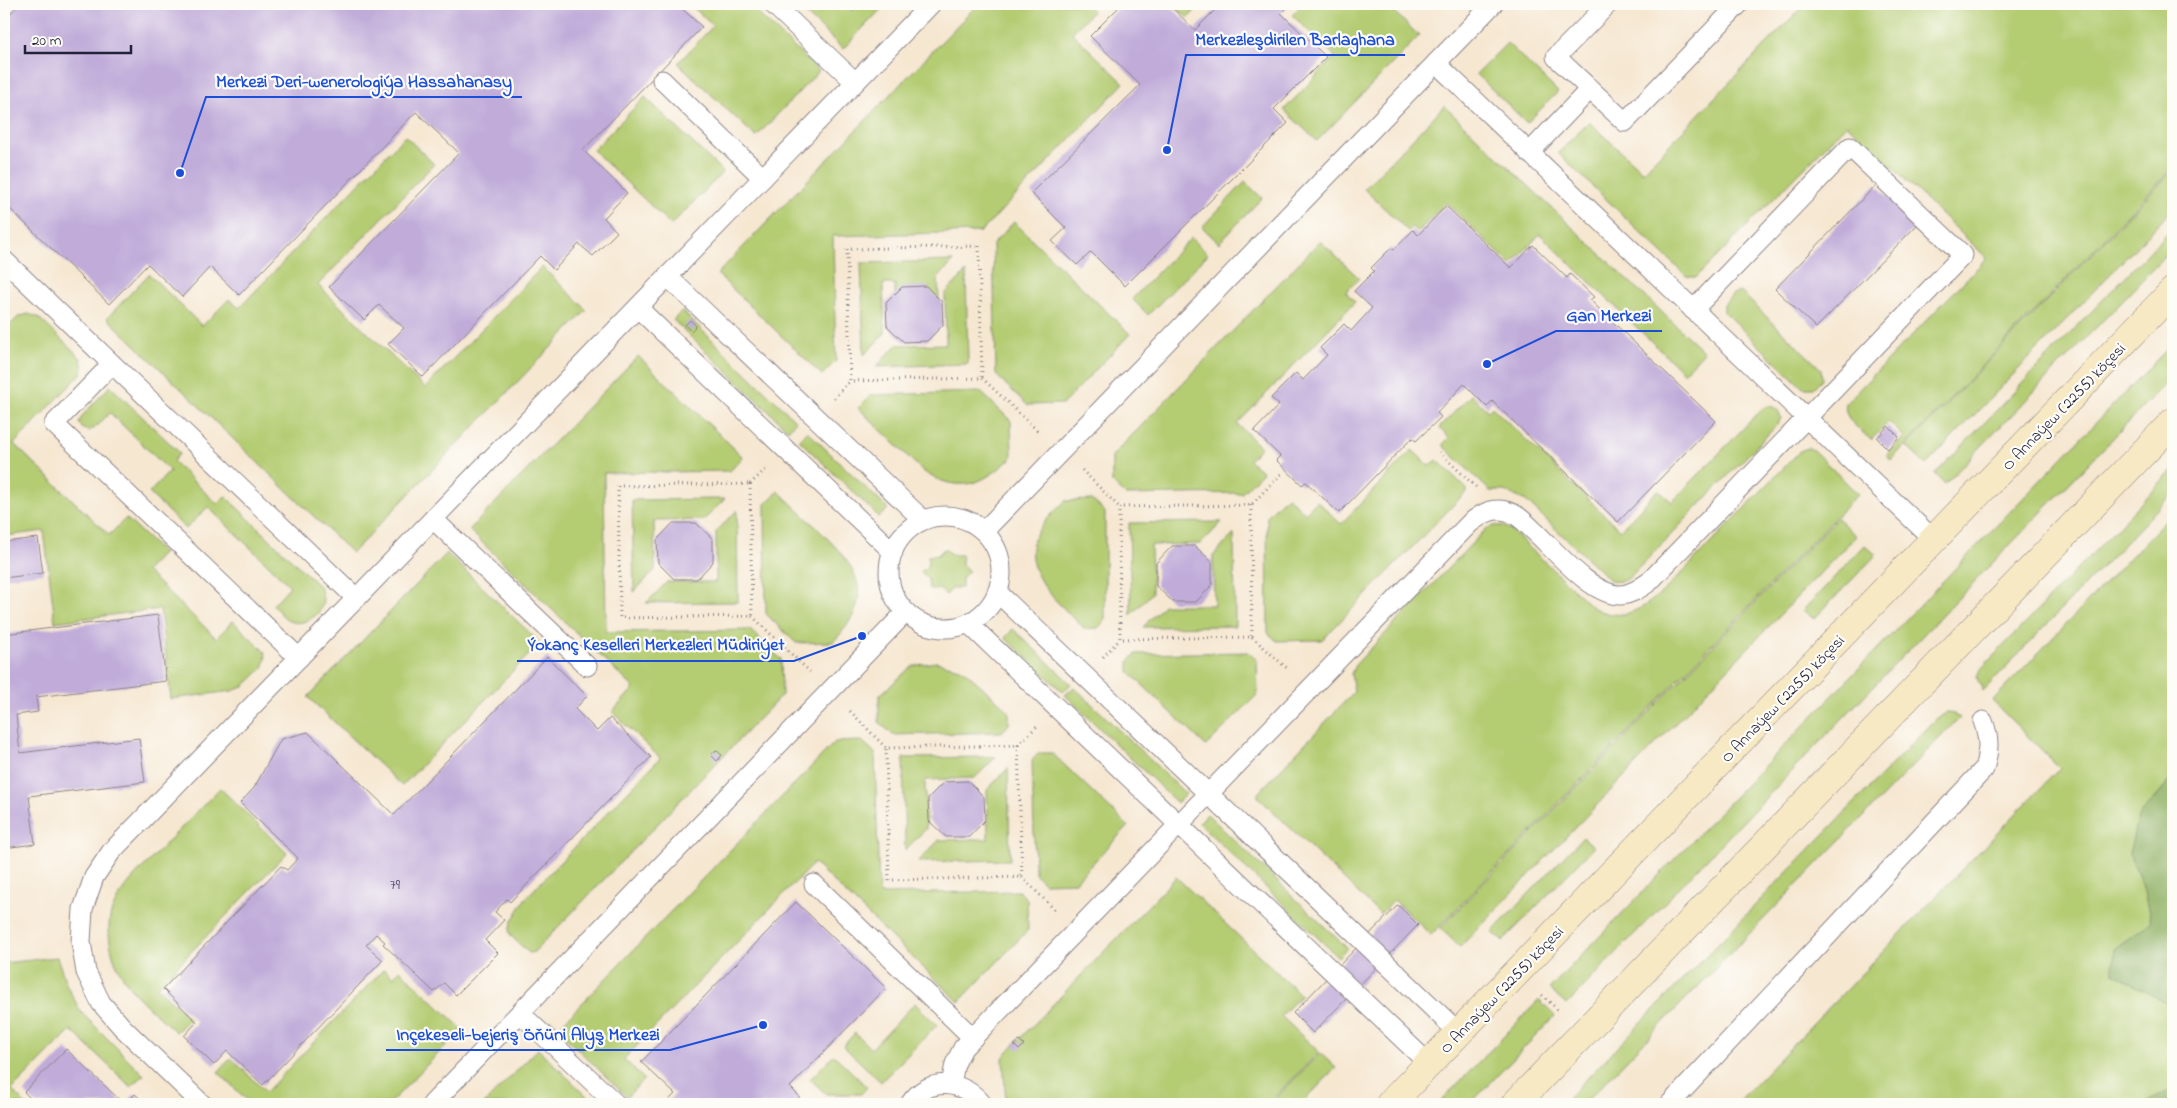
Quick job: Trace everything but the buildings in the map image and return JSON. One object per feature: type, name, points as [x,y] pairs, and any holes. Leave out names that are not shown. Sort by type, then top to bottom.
[{"type":"main road","name":"O Annaýew (2255) köçesi","points":[[1390,1104],[2173,291]]},
{"type":"main road","points":[[1521,1102],[2173,422]]},
{"type":"lane","points":[[773,4],[855,82]]},
{"type":"lane","points":[[984,531],[1493,4]]},
{"type":"lane","points":[[1608,4],[1556,57],[1625,122],[1739,4]]},
{"type":"lane","points":[[202,1104],[122,1027],[101,1003],[86,972],[81,942],[83,909],[94,877],[111,852],[855,82],[919,8]]},
{"type":"lane","points":[[1436,63],[1934,540]]},
{"type":"lane","points":[[662,80],[763,178]]},
{"type":"lane","points":[[1529,153],[1590,89]]},
{"type":"lane","points":[[951,1084],[955,1064],[963,1048],[1470,523],[1479,516],[1498,510],[1518,516],[1590,583],[1612,594],[1631,593],[1649,582],[1963,255],[1850,148],[1693,310]]},
{"type":"lane","points":[[4,260],[356,598]]},
{"type":"lane","points":[[667,276],[923,520]]},
{"type":"lane","points":[[638,308],[892,552]]},
{"type":"lane","points":[[112,364],[54,424],[299,658]]},
{"type":"lane","points":[[948,516],[961,518],[984,531],[999,554],[1001,568],[1001,581],[990,606],[981,615],[968,623],[956,627],[943,628],[923,623],[906,612],[897,602],[892,590],[889,563],[892,552],[900,538],[909,528],[923,520],[948,516]]},
{"type":"lane","points":[[433,519],[587,666]]},
{"type":"lane","points":[[997,592],[1459,1033]]},
{"type":"lane","points":[[432,1104],[906,612]]},
{"type":"lane","points":[[968,623],[1429,1064]]},
{"type":"lane","points":[[1670,1104],[1984,769],[1989,752],[1988,735],[1983,721]]},
{"type":"lane","points":[[814,884],[973,1038]]},
{"type":"lane","points":[[520,1013],[616,1104]]},
{"type":"lane","points":[[910,1104],[923,1090],[937,1085],[951,1084],[965,1088],[976,1096],[982,1104]]},
{"type":"path","points":[[850,381],[847,249],[979,246],[982,378]]},
{"type":"path","points":[[828,404],[850,381],[982,378],[1044,437]]},
{"type":"path","points":[[1439,452],[1476,487],[1481,495]]},
{"type":"path","points":[[1076,465],[1119,507],[1250,505],[1282,473]]},
{"type":"path","points":[[767,468],[750,484],[618,486],[620,618],[752,616],[815,676]]},
{"type":"path","points":[[750,484],[752,616]]},
{"type":"path","points":[[1250,505],[1252,637]]},
{"type":"path","points":[[1098,662],[1120,639],[1119,507]]},
{"type":"path","points":[[1120,639],[1252,637],[1293,674]]},
{"type":"path","points":[[848,709],[886,748],[889,880],[1022,877]]},
{"type":"path","points":[[886,748],[1018,746],[1043,720]]},
{"type":"path","points":[[1018,746],[1022,877],[1057,912]]},
{"type":"path","points":[[1542,995],[1560,1012]]},
{"type":"path","points":[[826,1099],[826,1104]]},
{"type":"green space","points":[[690,4],[748,4],[819,71],[756,137],[678,63],[713,26]]},
{"type":"green space","points":[[796,4],[844,4],[851,11],[858,4],[881,4],[884,6],[843,49]]},
{"type":"green space","points":[[978,4],[1086,4],[1093,11],[1072,33],[1124,83],[981,232],[833,236],[836,361],[822,375],[717,274]]},
{"type":"green space","points":[[1172,4],[1202,4],[1188,18]]},
{"type":"green space","points":[[1303,4],[1386,4],[1419,36],[1317,141],[1284,110],[1335,56],[1292,15]]},
{"type":"green space","points":[[1805,4],[2173,4],[2173,168],[1891,460],[1887,455],[1904,437],[1889,422],[1871,440],[1850,419],[1847,414],[1846,403],[1987,258],[1847,124],[1696,278],[1686,276],[1558,153],[1589,122],[1643,172]]},
{"type":"green space","points":[[1507,43],[1558,92],[1527,123],[1476,74]]},
{"type":"green space","points":[[645,97],[723,172],[671,225],[593,150]]},
{"type":"green space","points":[[1444,106],[1704,352],[1684,373],[1540,234],[1511,265],[1446,203],[1418,232],[1413,227],[1408,231],[1364,189]]},
{"type":"green space","points":[[405,136],[434,164],[318,285],[425,388],[542,267],[587,310],[352,553],[107,318],[149,274],[202,326],[229,299],[239,308]]},
{"type":"green space","points":[[2173,170],[2173,209],[1926,465],[1906,446]]},
{"type":"green space","points":[[1245,182],[1262,198],[1219,243],[1202,227]]},
{"type":"green space","points":[[1014,222],[1130,334],[1063,404],[1027,405],[996,375],[993,244]]},
{"type":"green space","points":[[2173,227],[2173,248],[1945,484],[1935,474]]},
{"type":"green space","points":[[1191,238],[1208,254],[1148,315],[1132,299]]},
{"type":"green space","points":[[1320,241],[1359,278],[1346,292],[1355,302],[1237,424],[1261,447],[1249,460],[1263,472],[1242,493],[1125,495],[1112,483],[1112,456]]},
{"type":"green space","points":[[954,261],[938,278],[940,322],[895,322],[895,284],[883,284],[885,333],[864,355],[861,263]]},
{"type":"green space","points":[[966,272],[968,364],[876,367],[897,345],[946,344],[945,294]]},
{"type":"green space","points":[[1742,293],[1821,369],[1822,379],[1813,388],[1803,388],[1724,312],[1724,304],[1733,294]]},
{"type":"green space","points":[[682,311],[796,421],[788,430],[673,320]]},
{"type":"green space","points":[[28,314],[38,317],[80,357],[83,368],[80,375],[14,444],[109,535],[126,518],[163,553],[146,571],[216,638],[233,621],[265,652],[266,658],[263,668],[243,687],[232,691],[171,699],[160,609],[55,622],[44,531],[5,536],[4,332],[18,317]]},
{"type":"green space","points":[[2173,343],[2173,376],[1566,1005],[1549,989]]},
{"type":"green space","points":[[638,356],[743,457],[730,471],[604,473],[606,632],[750,630],[781,659],[782,695],[534,952],[529,953],[511,936],[509,931],[512,921],[525,899],[660,758],[612,712],[634,688],[469,530]]},
{"type":"green space","points":[[110,386],[180,453],[173,461],[217,504],[225,496],[320,587],[323,604],[317,614],[304,622],[290,621],[283,616],[273,605],[290,586],[208,507],[186,529],[149,493],[170,471],[110,413],[95,428],[88,431],[82,428],[79,423],[82,416]]},
{"type":"green space","points":[[981,392],[1011,421],[1012,457],[991,474],[971,483],[949,483],[924,472],[858,408],[871,395]]},
{"type":"green space","points":[[1471,395],[1488,411],[1492,407],[1620,530],[1658,490],[1672,502],[1762,409],[1768,406],[1774,407],[1781,418],[1778,424],[1629,578],[1616,581],[1609,579],[1526,501],[1504,491],[1490,491],[1442,445],[1449,438],[1439,428]]},
{"type":"green space","points":[[807,431],[888,509],[879,517],[799,440]]},
{"type":"green space","points":[[1807,448],[1813,450],[1858,494],[1431,935],[1394,900],[1380,914],[1258,797],[1258,793],[1354,692],[1351,674],[1355,665],[1486,529],[1498,526],[1511,530],[1591,606],[1603,612],[1625,614],[1645,605],[1672,583],[1800,451]]},
{"type":"green space","points":[[1412,450],[1430,466],[1437,460],[1467,491],[1322,640],[1277,641],[1268,633],[1267,516],[1287,496],[1305,513],[1317,501],[1341,524]]},
{"type":"green space","points":[[2173,470],[2173,493],[1983,691],[1977,678],[1979,671]]},
{"type":"green space","points":[[778,491],[834,545],[853,571],[858,584],[859,597],[855,611],[847,626],[833,642],[796,643],[766,614],[765,504]]},
{"type":"green space","points":[[725,499],[704,520],[654,521],[655,570],[634,592],[632,500]]},
{"type":"green space","points":[[1092,500],[1105,512],[1105,621],[1098,628],[1085,629],[1044,587],[1032,561],[1032,547],[1037,533],[1065,501]]},
{"type":"green space","points":[[737,510],[738,602],[646,603],[667,582],[716,582],[716,532]]},
{"type":"green space","points":[[2173,513],[2173,777],[2138,817],[2129,854],[2143,887],[2151,922],[2114,949],[2113,973],[2173,1007],[2173,1089],[2143,1104],[1736,1104],[2060,768],[1992,701]]},
{"type":"green space","points":[[1837,518],[1856,536],[1460,947],[1440,928]]},
{"type":"green space","points":[[1222,522],[1201,544],[1151,545],[1152,593],[1131,615],[1129,523]]},
{"type":"green space","points":[[1234,534],[1235,626],[1143,627],[1164,605],[1214,605],[1213,556]]},
{"type":"green space","points":[[1865,545],[1876,555],[1814,619],[1803,610]]},
{"type":"green space","points":[[945,548],[952,555],[962,555],[962,565],[969,571],[962,578],[962,588],[952,588],[946,595],[939,589],[929,589],[928,579],[921,572],[928,565],[928,556],[938,555]]},
{"type":"green space","points":[[447,553],[540,643],[402,786],[308,697]]},
{"type":"green space","points":[[1013,629],[1071,684],[1063,692],[1005,638]]},
{"type":"green space","points":[[1248,652],[1257,660],[1258,694],[1206,746],[1129,672],[1129,661],[1136,654]]},
{"type":"green space","points":[[936,662],[960,668],[1009,711],[1009,724],[1002,732],[893,735],[879,722],[879,696],[912,666]]},
{"type":"green space","points":[[1074,687],[1186,794],[1177,803],[1065,695]]},
{"type":"green space","points":[[1947,713],[1960,717],[1584,1104],[1562,1104],[1937,718]]},
{"type":"green space","points":[[862,741],[875,753],[879,894],[1019,891],[1027,899],[1028,930],[959,1002],[814,863],[624,1059],[644,1079],[627,1097],[557,1029],[835,742]]},
{"type":"green space","points":[[1039,753],[1052,753],[1128,826],[1075,882],[1044,883],[1035,874],[1032,760]]},
{"type":"green space","points":[[996,757],[975,778],[925,780],[926,829],[905,850],[903,758]]},
{"type":"green space","points":[[1008,768],[1010,860],[918,862],[939,840],[988,839],[987,790]]},
{"type":"green space","points":[[2173,777],[2173,1007],[2113,973],[2114,949],[2151,922],[2143,887],[2129,854],[2138,817]]},
{"type":"green space","points":[[220,788],[287,853],[157,987],[190,1019],[176,1032],[141,1000],[128,985],[119,970],[110,943],[110,916],[121,893],[132,879]]},
{"type":"green space","points":[[1207,814],[1347,948],[1338,957],[1199,823]]},
{"type":"green space","points":[[1583,837],[1594,847],[1503,941],[1492,932]]},
{"type":"green space","points":[[1176,877],[1301,995],[1281,1016],[1319,1052],[1268,1104],[1006,1104],[1003,1058],[1008,1051]]},
{"type":"green space","points":[[57,957],[67,986],[81,1012],[144,1075],[131,1087],[71,1030],[12,1090],[26,1104],[4,1104],[4,963]]},
{"type":"green space","points":[[384,969],[393,977],[400,970],[462,1029],[389,1104],[251,1104],[218,1072],[231,1058],[266,1092]]},
{"type":"green space","points":[[1539,1000],[1555,1016],[1470,1104],[1438,1104]]},
{"type":"green space","points":[[915,1003],[937,1025],[881,1082],[843,1046],[855,1033],[871,1049]]},
{"type":"green space","points":[[538,1049],[595,1104],[484,1104]]},
{"type":"green space","points":[[1320,1053],[1336,1068],[1301,1104],[1270,1104]]},
{"type":"green space","points":[[834,1055],[867,1087],[861,1094],[826,1094],[810,1079]]},
{"type":"green space","points":[[2173,1089],[2173,1104],[2143,1104]]},
{"type":"place","name":"Merkezleşdirilen Barlaghana","points":[[1167,150]]},
{"type":"place","name":"Merkezi Deri-wenerologiýa Hassahanasy","points":[[180,173]]},
{"type":"place","name":"Gan Merkezi","points":[[1487,364]]},
{"type":"place","name":"Ýokanç Keselleri Merkezleri Müdiriýet","points":[[862,636]]},
{"type":"place","name":"Inçekeseli-bejeriş Öňüni Alyş Merkezi","points":[[763,1025]]}]
